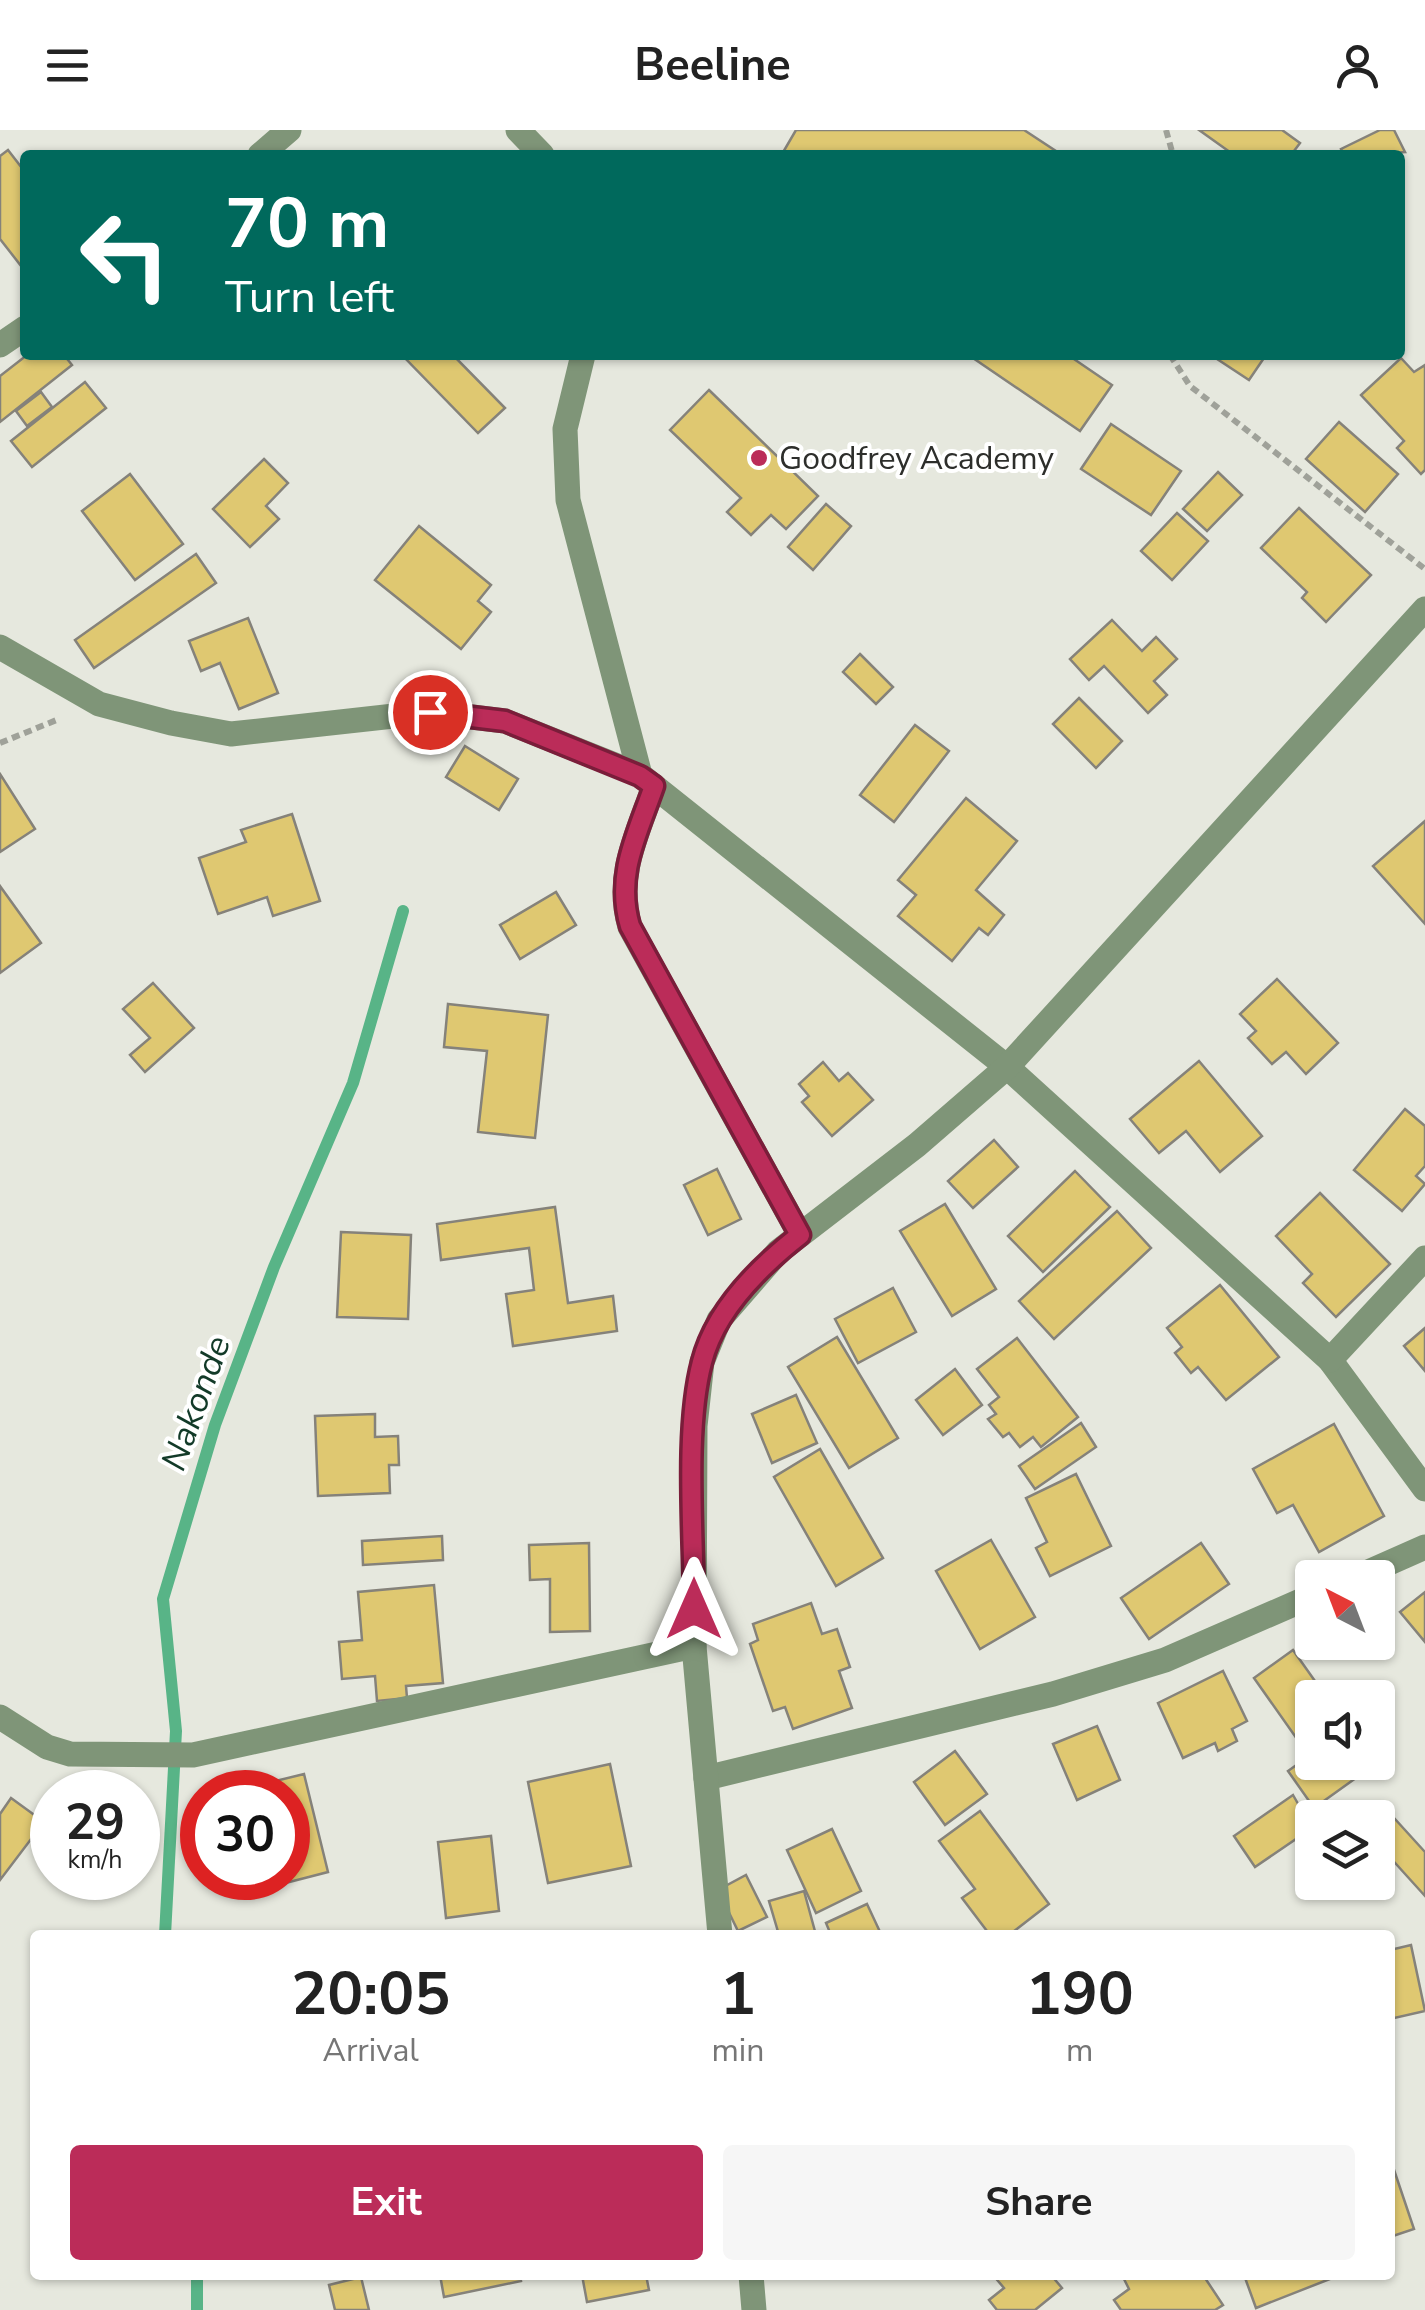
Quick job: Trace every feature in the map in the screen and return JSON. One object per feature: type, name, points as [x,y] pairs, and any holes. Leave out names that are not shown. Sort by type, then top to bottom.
[{"type":"street","points":[[266,150],[289,130]]},
{"type":"street","points":[[518,130],[537,150]]},
{"type":"street","points":[[582,360],[565,429],[568,500],[647,781],[622,874],[622,901],[630,926],[800,1235]]},
{"type":"street","points":[[720,1930],[694,1646],[694,1426],[702,1362],[719,1320],[749,1282],[800,1235],[917,1145],[1007,1068],[1425,609]]},
{"type":"street","points":[[0,647],[99,704],[231,734],[430,712],[505,721],[647,781],[1007,1068],[1330,1360],[1425,1489]]},
{"type":"street","points":[[1330,1360],[1425,1258]]},
{"type":"street","points":[[1395,1560],[1425,1547]]},
{"type":"street","points":[[706,1778],[1053,1694],[1165,1660],[1295,1603]]},
{"type":"street","points":[[0,1718],[47,1746],[70,1754],[152,1758],[193,1755],[694,1646]]},
{"type":"street","points":[[751,2280],[754,2310]]},
{"type":"path","points":[[1173,360],[1190,386],[1425,569]]},
{"type":"path","points":[[0,743],[99,704]]},
{"type":"building","points":[[796,130],[1024,130],[1054,150],[784,150]]},
{"type":"building","points":[[1199,130],[1282,130],[1300,143],[1295,150],[1227,150]]},
{"type":"building","points":[[1380,130],[1394,130],[1404,150],[1342,150]]},
{"type":"building","points":[[8,150],[20,166],[20,265],[0,239],[0,156]]},
{"type":"building","points":[[21,360],[68,360],[72,365],[0,422],[0,376]]},
{"type":"building","points":[[407,360],[458,360],[505,408],[478,433]]},
{"type":"building","points":[[976,360],[1075,360],[1112,385],[1080,431]]},
{"type":"building","points":[[1219,360],[1263,360],[1249,380]]},
{"type":"building","points":[[1399,360],[1414,372],[1425,365],[1425,470],[1421,474],[1397,448],[1404,441],[1361,395]]},
{"type":"building","points":[[85,382],[106,408],[32,467],[11,441]]},
{"type":"building","points":[[709,390],[818,496],[786,529],[771,515],[751,535],[727,512],[741,498],[670,430]]},
{"type":"building","points":[[41,392],[52,407],[27,426],[16,411]]},
{"type":"building","points":[[1339,422],[1398,474],[1365,512],[1306,459]]},
{"type":"building","points":[[1111,424],[1181,471],[1151,515],[1081,469]]},
{"type":"building","points":[[264,459],[288,483],[266,506],[279,519],[250,547],[213,509]]},
{"type":"building","points":[[1218,472],[1242,495],[1207,531],[1183,509]]},
{"type":"building","points":[[130,474],[183,544],[135,580],[82,511]]},
{"type":"building","points":[[826,504],[851,526],[813,570],[788,547]]},
{"type":"building","points":[[1299,508],[1371,575],[1326,622],[1302,598],[1307,592],[1261,548]]},
{"type":"building","points":[[1177,513],[1208,541],[1172,580],[1141,551]]},
{"type":"building","points":[[419,526],[491,585],[478,601],[491,612],[461,649],[375,580]]},
{"type":"building","points":[[196,554],[216,583],[94,668],[75,640]]},
{"type":"building","points":[[248,618],[278,693],[239,709],[220,663],[201,671],[189,641]]},
{"type":"building","points":[[1112,620],[1142,651],[1156,637],[1177,659],[1154,681],[1167,695],[1148,713],[1104,666],[1089,680],[1070,659]]},
{"type":"building","points":[[860,654],[893,687],[876,704],[843,672]]},
{"type":"building","points":[[1079,698],[1122,741],[1096,768],[1053,724]]},
{"type":"building","points":[[915,725],[949,751],[894,822],[860,795]]},
{"type":"building","points":[[465,746],[518,779],[499,810],[446,777]]},
{"type":"building","points":[[0,774],[35,829],[0,852]]},
{"type":"building","points":[[966,798],[1017,841],[976,890],[1004,915],[988,935],[979,928],[952,961],[898,916],[916,895],[898,880]]},
{"type":"building","points":[[292,814],[320,901],[273,916],[267,897],[218,914],[199,858],[246,842],[241,830]]},
{"type":"building","points":[[1425,821],[1425,924],[1373,866]]},
{"type":"building","points":[[0,886],[41,943],[0,973]]},
{"type":"building","points":[[556,892],[576,925],[520,959],[500,925]]},
{"type":"building","points":[[1277,979],[1338,1043],[1306,1074],[1286,1052],[1272,1064],[1248,1038],[1256,1031],[1240,1014]]},
{"type":"building","points":[[153,983],[194,1028],[145,1072],[130,1055],[150,1038],[123,1009]]},
{"type":"building","points":[[448,1004],[548,1015],[535,1138],[478,1132],[487,1051],[444,1047]]},
{"type":"building","points":[[1199,1061],[1262,1136],[1220,1172],[1186,1131],[1159,1153],[1130,1119]]},
{"type":"building","points":[[823,1062],[839,1081],[848,1073],[873,1100],[832,1136],[802,1102],[809,1096],[799,1084]]},
{"type":"building","points":[[1405,1109],[1425,1126],[1425,1166],[1416,1176],[1425,1184],[1402,1211],[1354,1170]]},
{"type":"building","points":[[994,1140],[1018,1167],[973,1208],[948,1181]]},
{"type":"building","points":[[717,1169],[741,1219],[708,1235],[684,1185]]},
{"type":"building","points":[[1075,1171],[1110,1207],[1043,1272],[1008,1236]]},
{"type":"building","points":[[1320,1193],[1390,1264],[1336,1317],[1303,1283],[1312,1274],[1276,1236]]},
{"type":"building","points":[[945,1204],[996,1289],[952,1316],[900,1231]]},
{"type":"building","points":[[555,1207],[568,1303],[613,1296],[617,1331],[513,1346],[506,1294],[534,1290],[529,1248],[441,1260],[437,1224]]},
{"type":"building","points":[[1117,1211],[1151,1248],[1054,1339],[1019,1301]]},
{"type":"building","points":[[341,1232],[411,1235],[408,1319],[337,1317]]},
{"type":"building","points":[[1220,1285],[1279,1357],[1226,1400],[1198,1367],[1191,1373],[1175,1353],[1182,1347],[1167,1328]]},
{"type":"building","points":[[893,1288],[916,1332],[858,1363],[835,1319]]},
{"type":"building","points":[[1425,1328],[1425,1371],[1404,1346]]},
{"type":"building","points":[[837,1337],[898,1438],[849,1468],[788,1367]]},
{"type":"building","points":[[1017,1338],[1078,1417],[1041,1447],[1033,1437],[1020,1447],[1009,1433],[1003,1437],[988,1419],[996,1414],[989,1405],[999,1397],[977,1369]]},
{"type":"building","points":[[955,1369],[982,1405],[943,1435],[916,1400]]},
{"type":"building","points":[[796,1395],[817,1443],[772,1463],[752,1414]]},
{"type":"building","points":[[375,1414],[375,1437],[398,1436],[399,1465],[389,1465],[390,1493],[318,1496],[315,1416]]},
{"type":"building","points":[[1081,1423],[1096,1447],[1035,1489],[1019,1466]]},
{"type":"building","points":[[1334,1424],[1384,1516],[1319,1552],[1293,1505],[1277,1513],[1253,1469]]},
{"type":"building","points":[[820,1449],[883,1558],[836,1586],[774,1477]]},
{"type":"building","points":[[1076,1474],[1111,1546],[1050,1576],[1036,1548],[1047,1542],[1026,1498]]},
{"type":"building","points":[[442,1536],[443,1560],[363,1565],[362,1541]]},
{"type":"building","points":[[991,1540],[1035,1617],[980,1649],[936,1571]]},
{"type":"building","points":[[589,1543],[590,1631],[550,1632],[550,1579],[530,1580],[529,1545]]},
{"type":"building","points":[[1201,1543],[1229,1584],[1149,1639],[1121,1598]]},
{"type":"building","points":[[434,1585],[443,1683],[406,1686],[407,1698],[377,1701],[375,1676],[342,1679],[339,1642],[362,1640],[358,1592]]},
{"type":"building","points":[[1425,1592],[1425,1642],[1400,1612]]},
{"type":"building","points":[[811,1603],[822,1634],[837,1629],[850,1667],[839,1671],[852,1708],[793,1729],[785,1707],[773,1711],[750,1644],[758,1640],[753,1624]]},
{"type":"building","points":[[1293,1650],[1295,1660],[1300,1660],[1314,1680],[1295,1680],[1295,1736],[1254,1678]]},
{"type":"building","points":[[1223,1671],[1247,1721],[1232,1729],[1237,1741],[1218,1751],[1215,1743],[1183,1758],[1158,1703]]},
{"type":"building","points":[[1097,1726],[1120,1780],[1077,1800],[1053,1744]]},
{"type":"building","points":[[955,1751],[987,1794],[945,1825],[914,1782]]},
{"type":"building","points":[[610,1764],[631,1866],[548,1883],[528,1782]]},
{"type":"building","points":[[1295,1766],[1295,1780],[1353,1780],[1325,1800],[1308,1800],[1288,1771]]},
{"type":"building","points":[[1293,1795],[1295,1840],[1255,1867],[1234,1836]]},
{"type":"building","points":[[11,1798],[30,1812],[30,1840],[0,1880],[0,1814]]},
{"type":"building","points":[[310,1798],[328,1872],[310,1877]]},
{"type":"building","points":[[980,1811],[1049,1904],[1015,1930],[986,1930],[962,1898],[975,1889],[939,1841]]},
{"type":"building","points":[[1395,1819],[1425,1852],[1425,1896],[1395,1863]]},
{"type":"building","points":[[832,1829],[861,1891],[816,1913],[787,1850]]},
{"type":"building","points":[[491,1836],[499,1911],[446,1918],[438,1842]]},
{"type":"building","points":[[746,1875],[767,1917],[738,1930],[718,1890]]},
{"type":"building","points":[[804,1891],[815,1930],[778,1930],[769,1901]]},
{"type":"building","points":[[867,1904],[879,1930],[829,1930],[826,1923]]},
{"type":"building","points":[[1411,1945],[1425,2011],[1395,2018],[1395,1949]]},
{"type":"building","points":[[1395,2173],[1414,2229],[1395,2235]]},
{"type":"building","points":[[362,2280],[369,2310],[335,2310],[329,2285]]},
{"type":"building","points":[[441,2280],[521,2280],[521,2281],[444,2297]]},
{"type":"building","points":[[583,2280],[647,2280],[649,2290],[587,2302]]},
{"type":"building","points":[[997,2280],[1055,2280],[1062,2288],[1035,2310],[997,2310],[989,2300],[1004,2288]]},
{"type":"building","points":[[1124,2280],[1206,2280],[1223,2305],[1215,2310],[1121,2310],[1114,2300],[1129,2289]]},
{"type":"building","points":[[1246,2280],[1327,2280],[1256,2308]]},
{"type":"waterway","name":"Nakonde","points":[[165,1930],[176,1731],[163,1599],[215,1425],[274,1267],[353,1083],[403,911]]},
{"type":"waterway","name":"Nakonde","points":[[197,2280],[197,2310]]},
{"type":"place","name":"Goodfrey Academy","points":[[759,458]]},
{"type":"route","points":[[430,712],[505,721],[640,776],[654,786],[622,874],[622,901],[630,926],[800,1235],[749,1282],[719,1320],[702,1362],[694,1426],[694,1609]]}]
